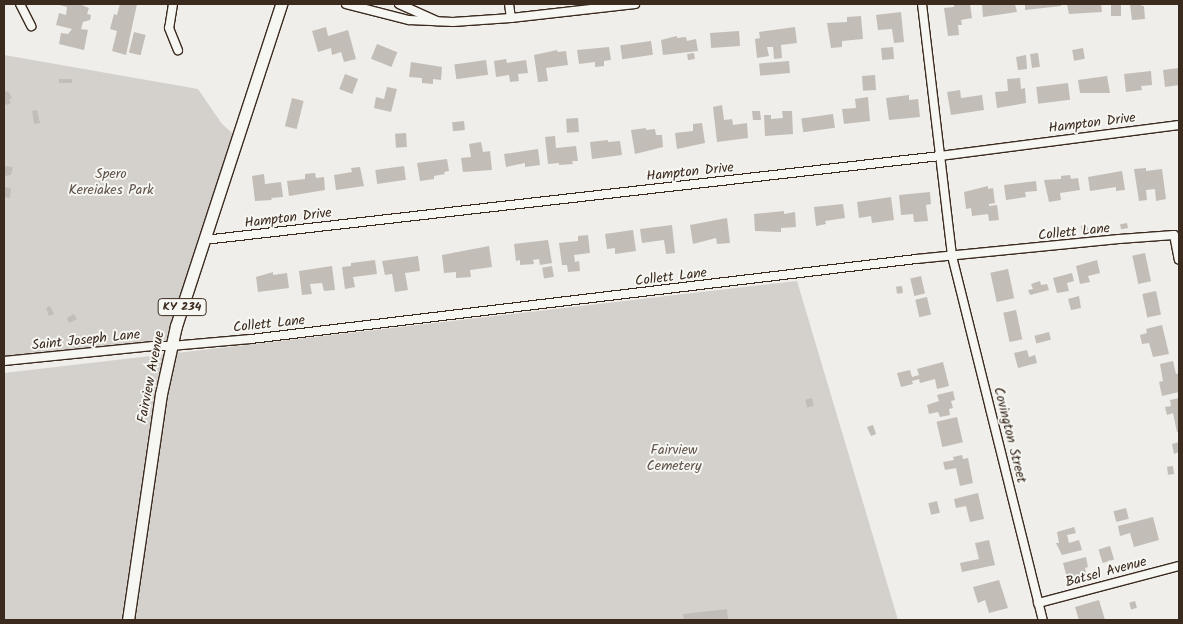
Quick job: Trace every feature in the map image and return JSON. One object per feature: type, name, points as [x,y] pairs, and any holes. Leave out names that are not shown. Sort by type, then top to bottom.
[{"type":"main road","name":"Fairview Avenue","points":[[128,620],[161,394],[171,346],[281,4]]},
{"type":"street","points":[[20,4],[31,26]]},
{"type":"street","points":[[173,4],[169,28],[178,50]]},
{"type":"street","points":[[346,4],[393,17],[422,22],[511,18],[635,4]]},
{"type":"street","points":[[399,4],[439,22]]},
{"type":"street","points":[[509,4],[511,18]]},
{"type":"street","name":"Covington Street","points":[[922,4],[952,256],[1043,620]]},
{"type":"street","name":"Hampton Drive","points":[[204,240],[940,156],[1179,125]]},
{"type":"street","name":"Collett Lane","points":[[171,346],[952,256],[1174,235],[1179,260]]},
{"type":"street","name":"Saint Joseph Lane","points":[[4,361],[153,346],[171,346]]},
{"type":"street","name":"Batsel Avenue","points":[[1038,603],[1179,566]]},
{"type":"green space","name":"Spero Kereiakes Park","points":[[4,55],[198,89],[222,124],[238,138],[171,346],[4,361]]},
{"type":"green space","name":"Fairview Cemetery","points":[[797,281],[898,620],[4,620],[4,373]]},
{"type":"building","points":[[56,4],[79,4],[89,8],[87,14],[91,15],[90,20],[83,22],[81,29],[88,30],[84,50],[59,44],[61,33],[68,34],[72,29],[56,25],[59,13],[66,15],[67,7]]},
{"type":"building","points":[[120,4],[137,4],[126,55],[112,51],[117,31],[110,29],[114,14],[117,15]]},
{"type":"building","points":[[954,4],[970,4],[972,18],[961,20],[962,25],[958,25],[959,35],[948,36],[944,8],[954,7]]},
{"type":"building","points":[[982,4],[1015,4],[1017,12],[983,17]]},
{"type":"building","points":[[1025,4],[1061,4],[1061,6],[1025,10]]},
{"type":"building","points":[[1067,4],[1101,4],[1102,12],[1069,14]]},
{"type":"building","points":[[1111,4],[1121,4],[1121,16],[1111,16]]},
{"type":"building","points":[[1130,4],[1141,4],[1144,6],[1145,19],[1132,20]]},
{"type":"building","points":[[901,12],[904,42],[894,43],[892,29],[878,30],[876,15]]},
{"type":"building","points":[[861,16],[863,39],[842,41],[842,47],[831,48],[827,23],[847,22],[847,17]]},
{"type":"building","points":[[326,27],[328,36],[348,30],[356,59],[344,62],[341,52],[332,55],[331,48],[318,52],[312,31]]},
{"type":"building","points":[[795,27],[797,43],[781,45],[782,58],[774,59],[773,47],[767,47],[769,56],[757,58],[755,39],[760,38],[759,32]]},
{"type":"building","points":[[739,31],[740,46],[711,48],[710,33]]},
{"type":"building","points":[[134,32],[146,35],[141,55],[129,52]]},
{"type":"building","points":[[677,36],[677,38],[686,37],[687,41],[696,39],[698,51],[663,55],[661,40]]},
{"type":"building","points":[[651,41],[653,55],[622,59],[620,45]]},
{"type":"building","points":[[377,44],[397,52],[391,67],[371,59]]},
{"type":"building","points":[[609,47],[611,60],[604,61],[604,66],[595,67],[595,62],[579,64],[577,50]]},
{"type":"building","points":[[893,47],[894,59],[882,60],[881,48]]},
{"type":"building","points":[[1083,48],[1085,59],[1074,61],[1072,50]]},
{"type":"building","points":[[557,50],[558,52],[566,51],[568,65],[546,68],[548,81],[538,82],[534,55]]},
{"type":"building","points":[[694,53],[695,59],[688,60],[687,54]]},
{"type":"building","points":[[1038,53],[1040,67],[1032,68],[1030,54]]},
{"type":"building","points":[[1026,55],[1027,69],[1018,70],[1016,57]]},
{"type":"building","points":[[506,59],[507,63],[526,60],[528,73],[518,74],[519,81],[510,82],[509,75],[496,77],[494,61]]},
{"type":"building","points":[[486,60],[488,75],[456,79],[454,64]]},
{"type":"building","points":[[789,61],[790,73],[760,76],[759,64]]},
{"type":"building","points":[[411,62],[442,67],[441,80],[433,79],[433,84],[422,83],[422,78],[409,77]]},
{"type":"building","points":[[1179,68],[1179,85],[1165,87],[1163,70]]},
{"type":"building","points":[[1151,71],[1152,85],[1141,86],[1142,90],[1126,92],[1124,74]]},
{"type":"building","points":[[345,74],[358,79],[352,94],[339,89]]},
{"type":"building","points":[[875,75],[876,90],[863,91],[862,76]]},
{"type":"building","points":[[1107,76],[1110,93],[1080,93],[1078,80]]},
{"type":"building","points":[[1020,78],[1021,89],[1025,88],[1026,103],[997,108],[995,92],[1008,91],[1007,79]]},
{"type":"building","points":[[59,79],[72,79],[72,83],[59,83]]},
{"type":"building","points":[[1068,83],[1070,100],[1038,104],[1036,87]]},
{"type":"building","points":[[387,87],[397,89],[391,112],[374,108],[376,97],[384,99]]},
{"type":"building","points":[[4,88],[12,98],[9,99],[11,103],[7,105],[4,102]]},
{"type":"building","points":[[960,90],[961,98],[982,95],[984,110],[951,115],[947,92]]},
{"type":"building","points":[[909,95],[909,100],[918,99],[920,117],[889,120],[886,98]]},
{"type":"building","points":[[868,97],[870,121],[844,124],[842,109],[856,108],[855,99]]},
{"type":"building","points":[[292,98],[304,101],[297,129],[285,126]]},
{"type":"building","points":[[722,105],[724,120],[732,119],[733,125],[747,123],[748,138],[717,142],[713,107]]},
{"type":"building","points":[[37,110],[40,123],[34,124],[32,111]]},
{"type":"building","points":[[752,111],[760,111],[761,120],[753,120]]},
{"type":"building","points":[[782,111],[792,111],[793,134],[765,136],[764,115],[771,115],[771,119],[783,118]]},
{"type":"building","points":[[833,114],[835,128],[803,132],[801,118]]},
{"type":"building","points":[[578,118],[579,132],[567,133],[566,119]]},
{"type":"building","points":[[464,121],[465,130],[453,131],[452,122]]},
{"type":"building","points":[[702,123],[705,143],[677,149],[675,133],[693,131],[693,124]]},
{"type":"building","points":[[646,128],[646,130],[655,129],[656,135],[662,135],[663,147],[635,154],[631,130]]},
{"type":"building","points":[[406,133],[407,147],[396,148],[395,134]]},
{"type":"building","points":[[555,136],[556,148],[576,146],[578,161],[572,161],[573,164],[548,164],[545,137]]},
{"type":"building","points":[[608,140],[608,142],[620,141],[622,155],[592,159],[590,142]]},
{"type":"building","points":[[481,142],[483,152],[490,151],[492,170],[463,172],[461,158],[471,157],[469,144]]},
{"type":"building","points":[[538,149],[540,165],[525,167],[525,163],[506,167],[504,154]]},
{"type":"building","points":[[447,159],[449,171],[444,172],[445,174],[434,176],[434,179],[420,181],[417,163]]},
{"type":"building","points":[[4,166],[13,167],[11,175],[4,176]]},
{"type":"building","points":[[404,166],[406,180],[377,184],[375,170]]},
{"type":"building","points":[[360,167],[364,186],[336,190],[334,175],[352,172],[351,168]]},
{"type":"building","points":[[1146,168],[1146,171],[1162,169],[1166,199],[1156,201],[1155,189],[1146,190],[1147,200],[1139,201],[1134,169]]},
{"type":"building","points":[[1122,171],[1125,190],[1116,191],[1116,187],[1090,191],[1088,177]]},
{"type":"building","points":[[315,173],[316,178],[324,177],[325,190],[289,196],[287,181],[305,179],[305,174]]},
{"type":"building","points":[[264,174],[265,184],[281,182],[283,197],[255,201],[252,176]]},
{"type":"building","points":[[1070,175],[1071,179],[1078,178],[1080,190],[1060,193],[1061,200],[1049,202],[1044,180],[1061,179],[1061,176]]},
{"type":"building","points":[[1036,181],[1037,191],[1025,192],[1026,197],[1006,200],[1004,185]]},
{"type":"building","points":[[988,186],[988,189],[993,188],[995,203],[989,204],[989,206],[997,205],[999,220],[989,221],[988,214],[972,216],[971,208],[966,209],[964,192]]},
{"type":"building","points":[[4,187],[11,188],[10,198],[4,197]]},
{"type":"building","points":[[930,192],[931,204],[926,205],[928,221],[914,222],[913,214],[901,215],[899,195]]},
{"type":"building","points":[[891,197],[894,220],[872,223],[871,216],[859,218],[857,202]]},
{"type":"building","points":[[843,204],[845,218],[825,221],[826,224],[816,226],[814,207]]},
{"type":"building","points":[[784,211],[784,214],[795,212],[796,227],[781,228],[781,232],[755,231],[754,214]]},
{"type":"building","points":[[727,218],[730,243],[717,244],[716,238],[693,244],[690,225]]},
{"type":"building","points":[[1127,223],[1128,228],[1121,229],[1120,224]]},
{"type":"building","points":[[672,225],[675,253],[666,254],[664,240],[642,243],[640,229]]},
{"type":"building","points":[[1087,225],[1089,232],[1082,233],[1081,226]]},
{"type":"building","points":[[633,230],[636,251],[615,254],[615,248],[607,249],[605,234]]},
{"type":"building","points":[[588,235],[590,253],[574,255],[575,262],[579,261],[580,271],[568,272],[567,265],[562,265],[559,243],[578,241],[578,236]]},
{"type":"building","points":[[548,240],[552,263],[540,265],[539,259],[533,260],[534,264],[520,265],[520,260],[516,261],[514,244]]},
{"type":"building","points":[[489,246],[492,267],[470,270],[471,277],[456,278],[456,272],[444,273],[442,255]]},
{"type":"building","points":[[1145,253],[1151,281],[1138,284],[1132,256]]},
{"type":"building","points":[[418,256],[420,271],[405,273],[408,290],[395,292],[392,274],[385,275],[382,261]]},
{"type":"building","points":[[375,260],[377,274],[353,277],[355,287],[345,289],[342,267],[351,266],[351,263]]},
{"type":"building","points":[[1097,260],[1100,273],[1088,276],[1090,282],[1080,284],[1076,266]]},
{"type":"building","points":[[332,266],[335,290],[324,291],[322,283],[310,284],[312,294],[302,295],[299,271]]},
{"type":"building","points":[[552,266],[554,277],[544,279],[542,268]]},
{"type":"building","points":[[1008,269],[1014,298],[997,302],[990,273]]},
{"type":"building","points":[[273,272],[273,275],[287,273],[289,288],[258,292],[256,277]]},
{"type":"building","points":[[1072,273],[1074,281],[1067,283],[1069,291],[1057,293],[1053,278]]},
{"type":"building","points":[[921,276],[925,294],[914,296],[910,278]]},
{"type":"building","points":[[1040,281],[1041,285],[1047,284],[1049,290],[1030,295],[1028,290],[1033,289],[1031,284]]},
{"type":"building","points":[[902,286],[903,293],[897,294],[896,287]]},
{"type":"building","points":[[1156,291],[1161,314],[1147,317],[1142,294]]},
{"type":"building","points":[[1079,296],[1081,308],[1071,310],[1068,299]]},
{"type":"building","points":[[927,297],[931,315],[919,317],[915,300]]},
{"type":"building","points":[[50,306],[54,314],[49,316],[46,308]]},
{"type":"building","points":[[1016,310],[1022,339],[1010,342],[1003,313]]},
{"type":"building","points":[[74,314],[77,319],[69,323],[67,318]]},
{"type":"building","points":[[1162,325],[1169,354],[1153,357],[1149,343],[1142,344],[1140,335],[1147,333],[1146,329]]},
{"type":"building","points":[[1049,332],[1051,340],[1036,343],[1034,336]]},
{"type":"building","points":[[1027,350],[1029,357],[1035,355],[1037,363],[1018,368],[1014,353]]},
{"type":"building","points":[[1173,361],[1176,374],[1179,373],[1179,392],[1162,396],[1159,382],[1163,381],[1160,364]]},
{"type":"building","points":[[943,362],[949,386],[937,389],[935,379],[920,383],[919,379],[912,381],[913,384],[901,387],[897,373],[910,370],[912,377],[919,375],[917,369]]},
{"type":"building","points":[[953,391],[955,400],[951,401],[953,408],[949,409],[950,415],[940,417],[938,412],[929,414],[927,405],[939,401],[937,395]]},
{"type":"building","points":[[812,398],[814,406],[807,407],[805,400]]},
{"type":"building","points":[[1179,398],[1179,432],[1177,432],[1173,413],[1167,415],[1165,407],[1171,406],[1170,400]]},
{"type":"building","points":[[957,417],[963,442],[942,447],[937,422]]},
{"type":"building","points":[[873,425],[876,434],[871,436],[867,427]]},
{"type":"building","points":[[1179,442],[1179,452],[1174,454],[1172,444]]},
{"type":"building","points":[[962,455],[963,459],[968,458],[973,483],[960,486],[956,468],[945,470],[943,462],[954,460],[953,457]]},
{"type":"building","points":[[1173,466],[1174,474],[1168,475],[1167,467]]},
{"type":"building","points":[[978,493],[984,519],[970,522],[966,506],[956,508],[954,499]]},
{"type":"building","points":[[937,501],[940,513],[931,515],[928,503]]},
{"type":"building","points":[[1126,508],[1129,519],[1116,522],[1113,511]]},
{"type":"building","points":[[1153,517],[1159,540],[1134,547],[1130,533],[1120,536],[1118,526]]},
{"type":"building","points":[[1074,527],[1076,533],[1067,535],[1069,543],[1079,540],[1082,550],[1062,555],[1056,543],[1059,543],[1057,532]]},
{"type":"building","points":[[989,540],[995,565],[962,572],[960,563],[979,559],[975,543]]},
{"type":"building","points":[[1110,546],[1114,559],[1103,563],[1099,550]]},
{"type":"building","points":[[1086,557],[1088,567],[1085,568],[1088,581],[1078,583],[1077,579],[1068,582],[1063,563]]},
{"type":"building","points":[[999,580],[1008,608],[989,613],[985,600],[978,603],[973,587]]},
{"type":"building","points":[[1099,600],[1105,620],[1079,620],[1075,607]]},
{"type":"building","points":[[1135,601],[1137,608],[1131,609],[1129,603]]},
{"type":"building","points":[[727,609],[728,620],[684,620],[683,614]]}]
